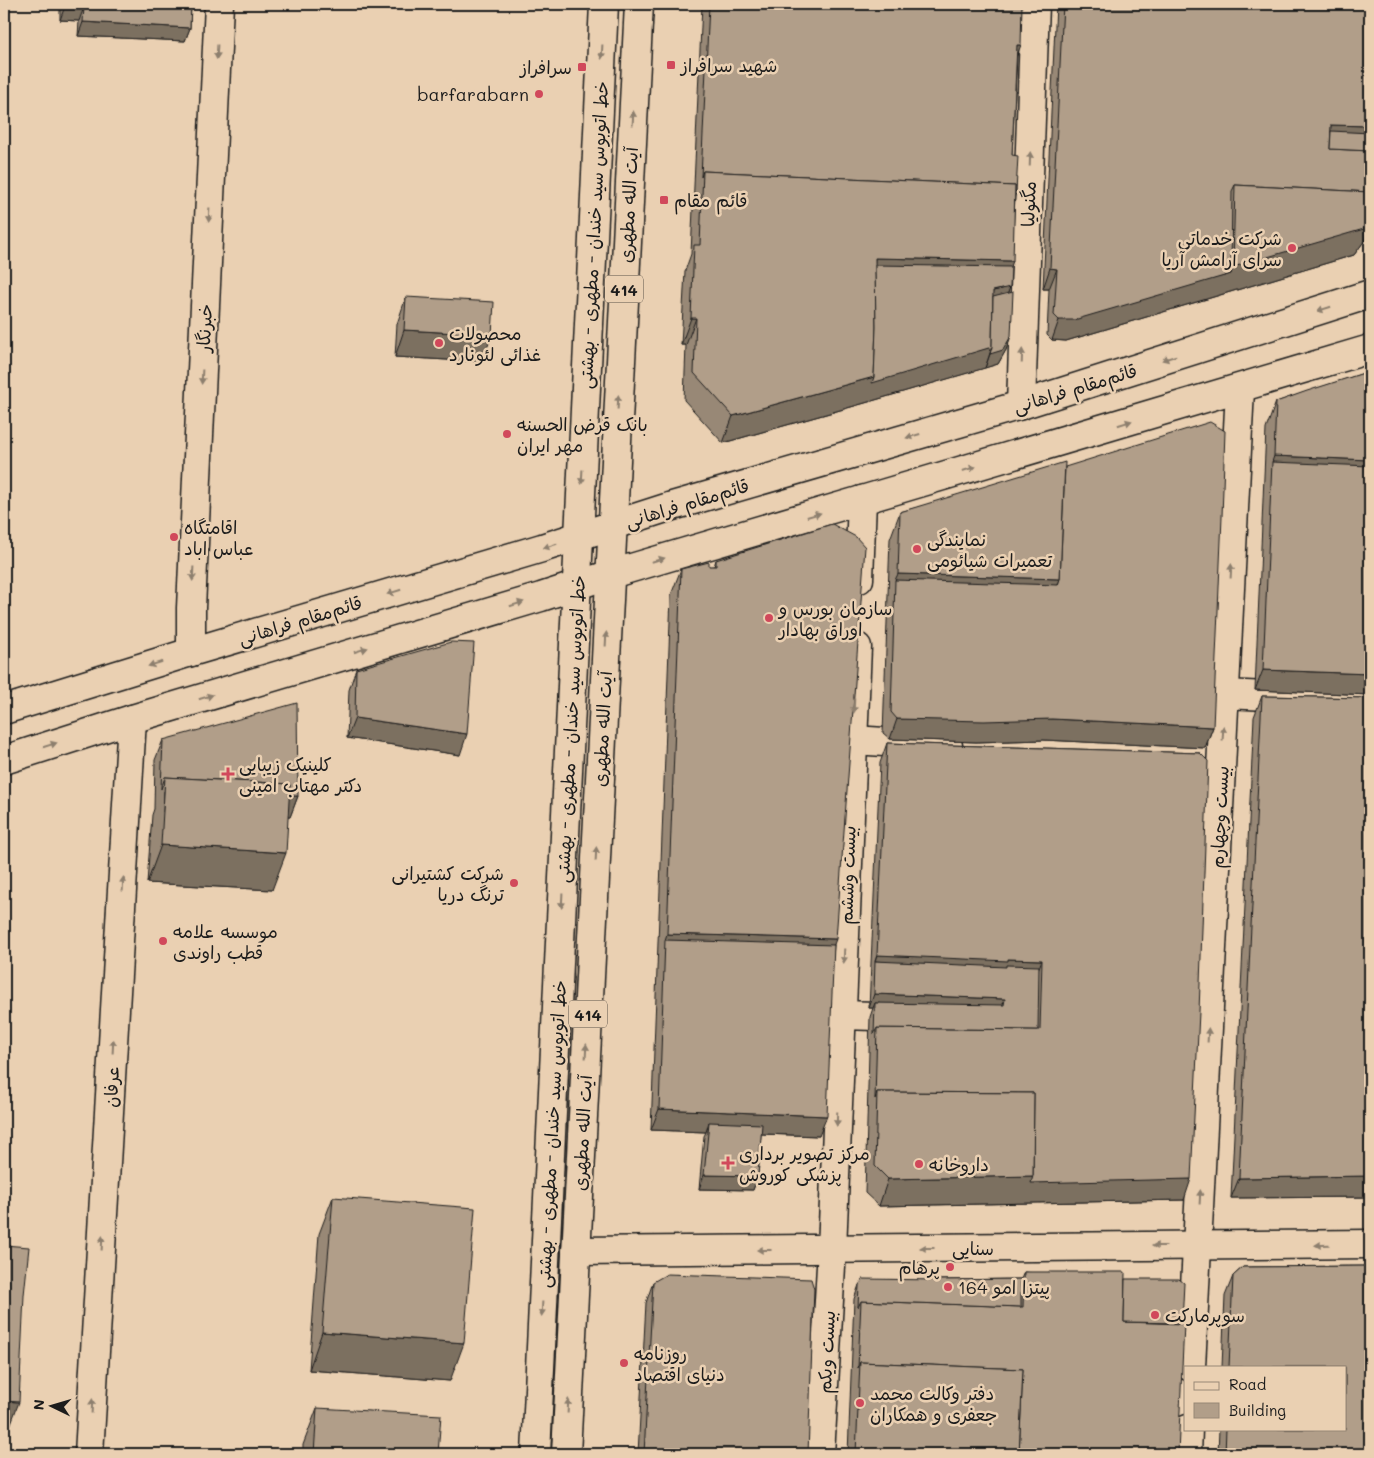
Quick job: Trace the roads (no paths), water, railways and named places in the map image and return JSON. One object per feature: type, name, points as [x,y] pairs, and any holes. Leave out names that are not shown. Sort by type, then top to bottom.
[{"type":"street","name":"خبرنگار","points":[[191,652],[191,608],[219,4]]},
{"type":"street","name":"خط اتوبوس سید خندان - مطهری - بهشتی","points":[[536,1454],[604,4]]},
{"type":"street","name":"آیت الله مطهری","points":[[566,1454],[639,4]]},
{"type":"street","name":"مگنولیا","points":[[1021,405],[1035,4]]},
{"type":"street","name":"قائم‌مقام فراهانی","points":[[4,710],[191,652],[579,537],[679,504],[1021,405],[1370,294]]},
{"type":"street","points":[[4,760],[132,719],[611,574],[1370,349]]},
{"type":"street","name":"بیست وچهارم","points":[[1191,1366],[1198,1246],[1211,760],[1225,694],[1240,388]]},
{"type":"street","name":"بیست وششم","points":[[832,1249],[862,500]]},
{"type":"street","points":[[1225,694],[1370,701]]},
{"type":"street","name":"عرفان","points":[[89,1454],[132,719]]},
{"type":"street","points":[[853,740],[972,747]]},
{"type":"street","points":[[842,1015],[936,1018]]},
{"type":"street","name":"سنایی","points":[[576,1251],[1370,1244]]},
{"type":"street","name":"بیست ویکم","points":[[820,1454],[832,1249]]},
{"type":"street","points":[[1187,1454],[1188,1430]]},
{"type":"place","name":"شهید سرافراز","points":[[671,65]]},
{"type":"place","name":"سرافراز","points":[[582,67]]},
{"type":"place","name":"barfarabarn","points":[[539,94]]},
{"type":"place","name":"قائم مقام","points":[[664,200]]},
{"type":"place","name":"شرکت خدماتی سرای آرامش آریا","points":[[1292,248]]},
{"type":"place","name":"محصولات غذائی لئونارد","points":[[439,343]]},
{"type":"place","name":"بانک قرض الحسنه مهر ایران","points":[[507,434]]},
{"type":"place","name":"اقامتگاه عباس اباد","points":[[174,537]]},
{"type":"place","name":"نمایندگی تعمیرات شیائومی","points":[[917,549]]},
{"type":"place","name":"سازمان بورس و اوراق بهادار","points":[[769,618]]},
{"type":"place","name":"کلینیک زیبایی دکتر مهتاب امینی","points":[[228,774]]},
{"type":"place","name":"شرکت کشتیرانی ترنگ دریا","points":[[514,883]]},
{"type":"place","name":"موسسه علامه قطب راوندی","points":[[163,941]]},
{"type":"place","name":"مرکز تصویر برداری پزشکی کوروش","points":[[728,1163]]},
{"type":"place","name":"داروخانه","points":[[919,1164]]},
{"type":"place","name":"پرهام","points":[[950,1267]]},
{"type":"place","name":"پیتزا امو 164","points":[[948,1287]]},
{"type":"place","name":"سوپرمارکت","points":[[1155,1315]]},
{"type":"place","name":"روزنامه دنیای اقتصاد","points":[[624,1363]]},
{"type":"place","name":"دفتر وکالت محمد جعفری و همکاران","points":[[860,1403]]}]
